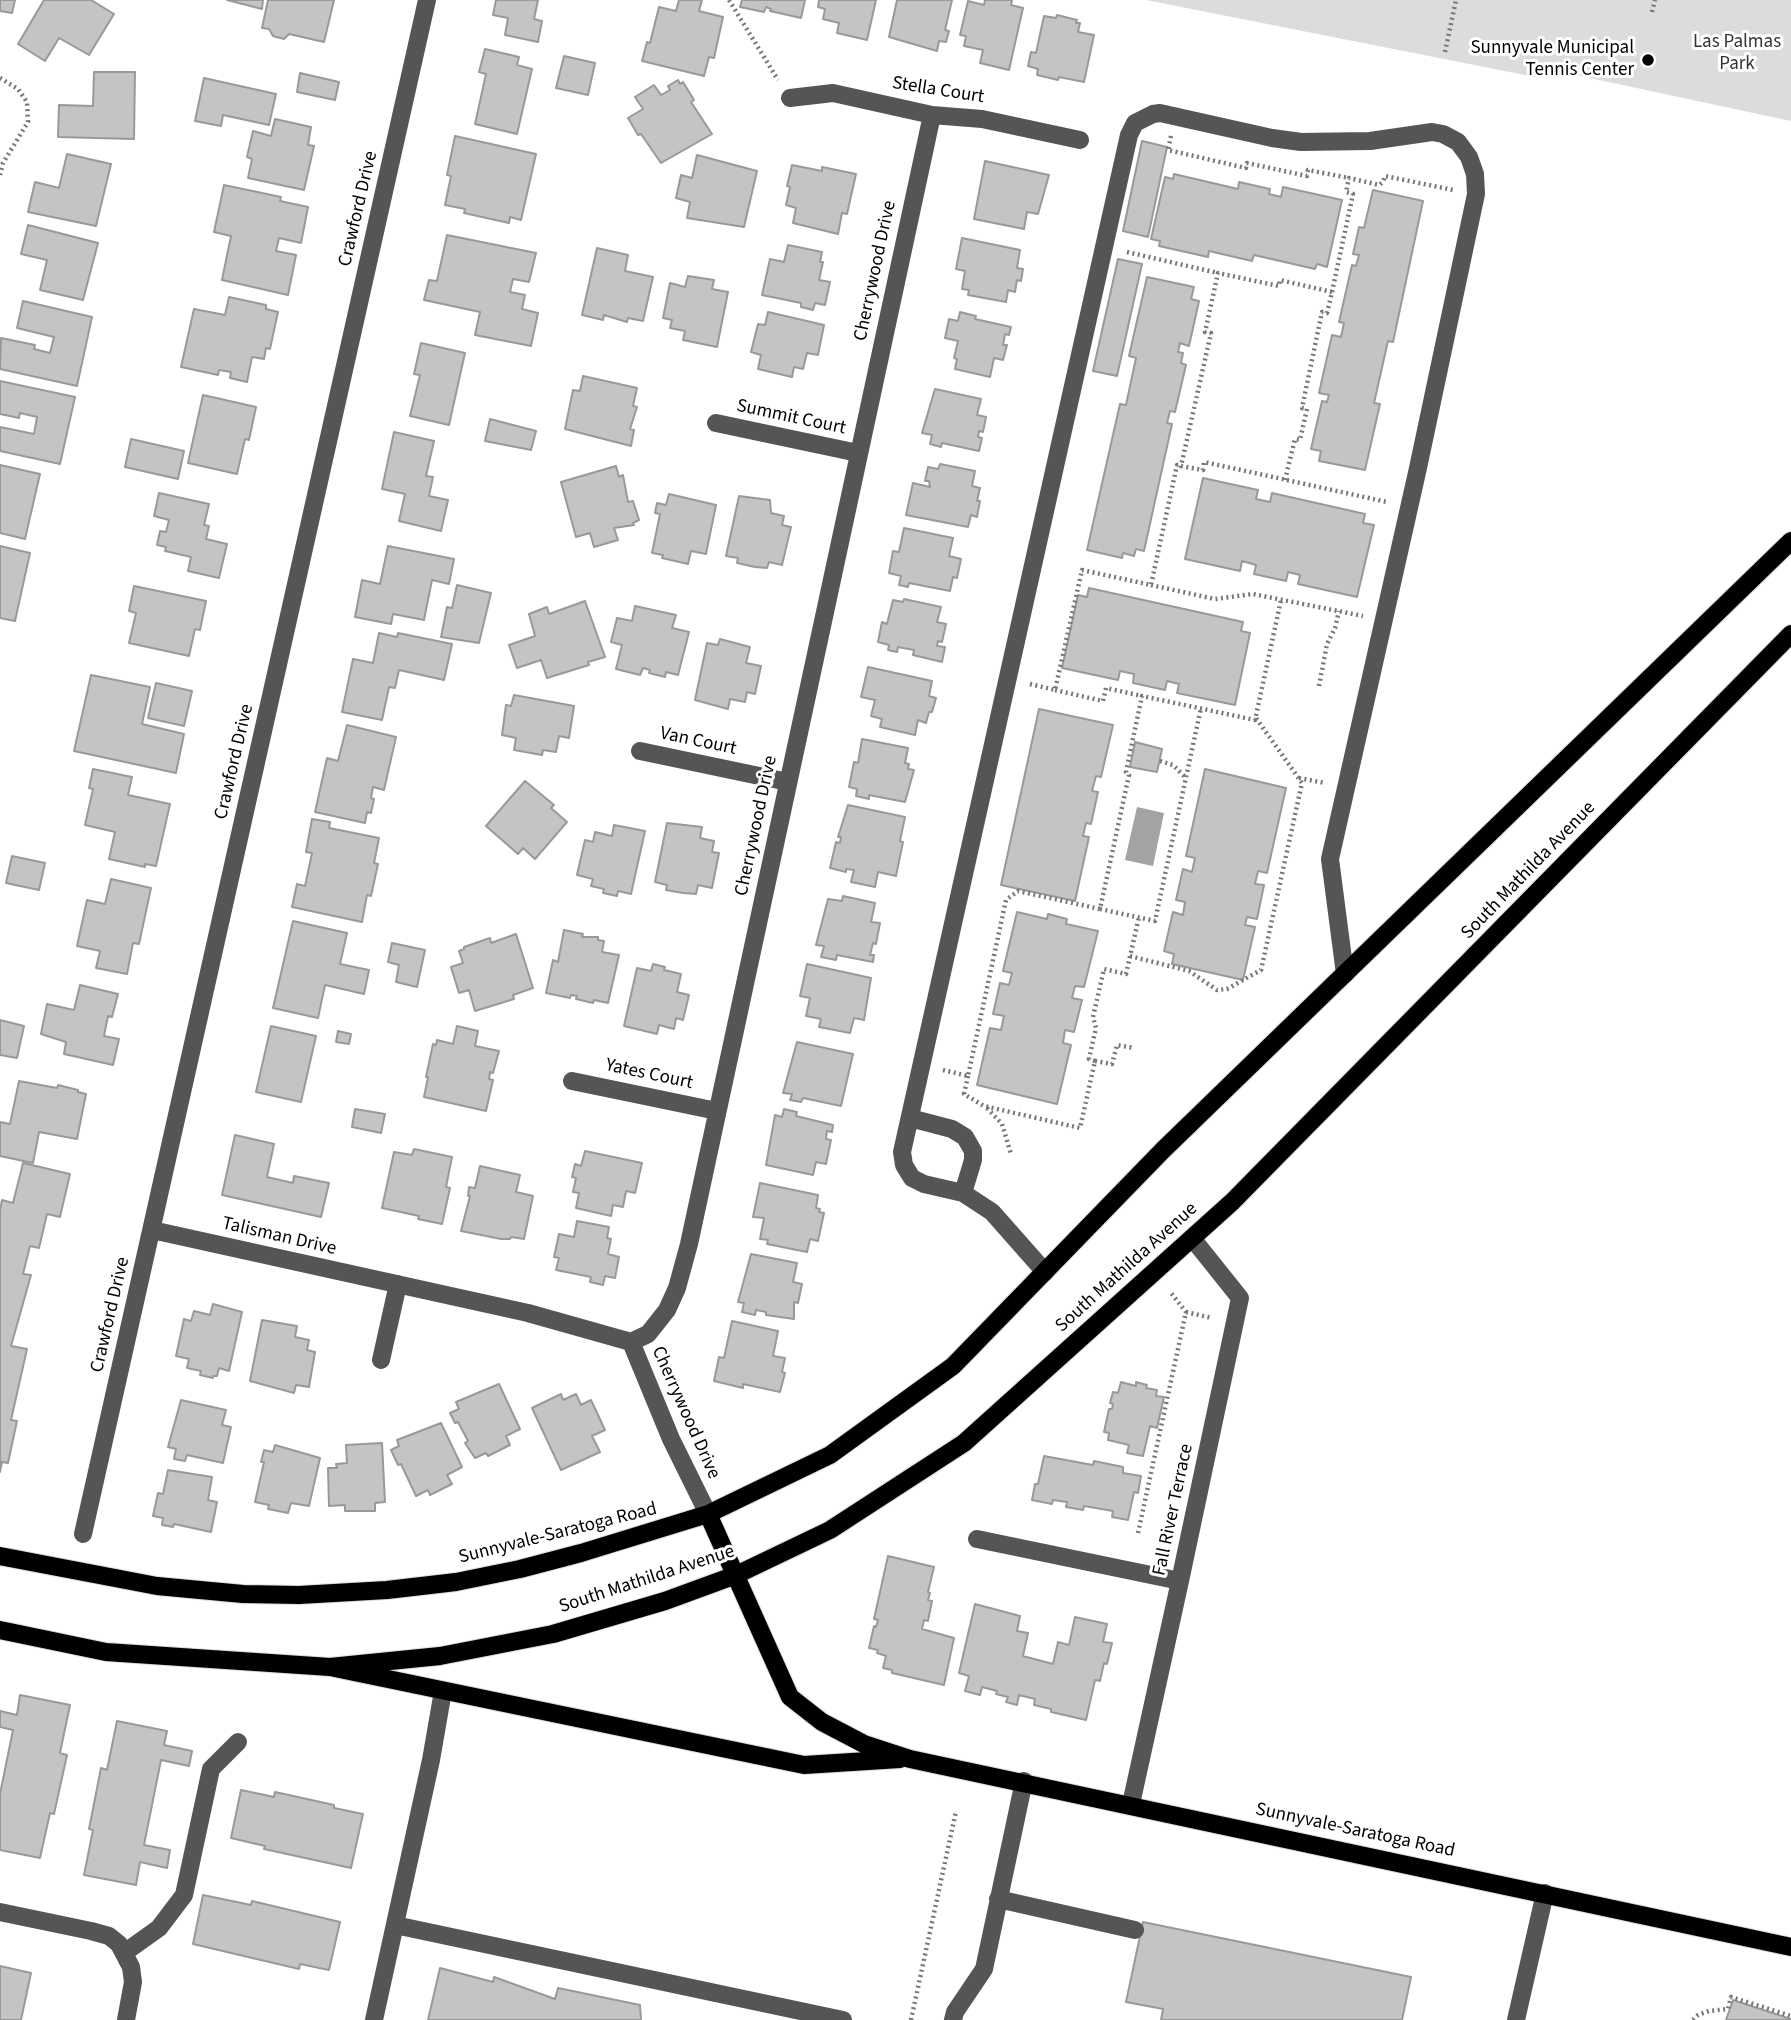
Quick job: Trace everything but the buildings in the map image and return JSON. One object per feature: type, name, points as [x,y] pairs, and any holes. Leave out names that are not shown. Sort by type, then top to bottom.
[{"type":"main road","points":[[708,1514],[830,1455],[953,1366],[1163,1150],[1791,541]]},
{"type":"main road","name":"South Mathilda Avenue","points":[[330,1667],[440,1656],[553,1633],[665,1601],[736,1575],[830,1531],[964,1443],[1252,1182],[1791,634]]},
{"type":"main road","name":"Sunnyvale-Saratoga Road","points":[[0,1556],[158,1586],[230,1593],[299,1595],[387,1590],[456,1582],[520,1569],[637,1538],[708,1514],[790,1698],[822,1723],[864,1744],[911,1759],[1791,1946]]},
{"type":"main road","name":"Sunnyvale-Saratoga Road","points":[[0,1630],[106,1652],[330,1667],[804,1765],[911,1759]]},
{"type":"street","name":"Crawford Drive","points":[[83,1534],[427,0]]},
{"type":"street","name":"Stella Court","points":[[790,98],[833,93],[932,115],[982,119],[1080,140]]},
{"type":"street","points":[[1045,1272],[992,1212],[963,1193],[924,1184],[912,1178],[907,1172],[902,1152],[1129,135],[1135,123],[1153,114],[1301,142],[1370,141],[1432,132],[1443,134],[1458,142],[1469,156],[1475,174],[1476,195],[1330,859],[1345,974]]},
{"type":"street","name":"Cherrywood Drive","points":[[708,1514],[671,1439],[631,1342],[648,1334],[667,1310],[677,1288],[689,1244],[932,115]]},
{"type":"street","name":"Summit Court","points":[[716,424],[858,453]]},
{"type":"street","name":"Van Court","points":[[640,751],[788,782]]},
{"type":"street","name":"Yates Court","points":[[572,1081],[717,1111]]},
{"type":"street","points":[[910,1118],[952,1129],[965,1137],[973,1151],[973,1160],[963,1193]]},
{"type":"street","name":"Talisman Drive","points":[[152,1230],[528,1313],[631,1342]]},
{"type":"street","name":"Fall River Terrace","points":[[1130,1804],[1181,1581],[1240,1298],[1192,1238]]},
{"type":"street","points":[[381,1360],[398,1284]]},
{"type":"street","points":[[977,1539],[1181,1581]]},
{"type":"street","points":[[374,2020],[431,1760],[443,1690]]},
{"type":"street","points":[[124,1953],[159,1928],[184,1895],[211,1769],[238,1742]]},
{"type":"street","points":[[953,2020],[955,2012],[984,1969],[1024,1781]]},
{"type":"street","points":[[1516,2020],[1545,1894]]},
{"type":"street","points":[[998,1899],[1135,1930]]},
{"type":"street","points":[[0,1912],[109,1936],[119,1944],[131,1967],[133,1982],[127,2020]]},
{"type":"street","points":[[395,1925],[843,2020]]},
{"type":"path","points":[[729,0],[765,58]]},
{"type":"path","points":[[1445,52],[1456,0]]},
{"type":"path","points":[[1652,12],[1655,0]]},
{"type":"path","points":[[0,78],[18,89],[27,102],[28,122],[0,175]]},
{"type":"path","points":[[1175,117],[1168,150],[1246,168],[1247,163],[1307,176],[1308,170],[1380,185],[1385,176],[1476,195]]},
{"type":"path","points":[[1286,480],[1295,439],[1300,440],[1307,409],[1302,408],[1322,312],[1327,313],[1353,194],[1346,192],[1349,178]]},
{"type":"path","points":[[1104,247],[1279,286],[1280,280],[1332,292]]},
{"type":"path","points":[[1181,466],[1210,333],[1205,332],[1218,273]]},
{"type":"path","points":[[1151,585],[1177,465],[1203,470],[1205,462],[1409,507]]},
{"type":"path","points":[[1055,690],[1082,570],[1215,599],[1253,594],[1383,621]]},
{"type":"path","points":[[1256,718],[1281,600]]},
{"type":"path","points":[[1319,686],[1327,645],[1339,611]]},
{"type":"path","points":[[1006,678],[1103,701],[1106,688],[1256,718],[1302,783],[1261,970],[1227,989],[1217,990],[1189,971],[1130,956]]},
{"type":"path","points":[[1100,909],[1129,775],[1126,772],[1142,696]]},
{"type":"path","points":[[1011,1154],[1002,1124],[984,1106],[964,1094],[1006,900],[1018,891],[1155,920],[1201,708]]},
{"type":"path","points":[[1160,761],[1170,764],[1186,778]]},
{"type":"path","points":[[1298,778],[1328,784]]},
{"type":"path","points":[[1134,1048],[1117,1045],[1112,1064],[1089,1059],[1096,1028],[1093,1017],[1104,969],[1126,974],[1139,917]]},
{"type":"path","points":[[984,1106],[1080,1128],[1094,1061]]},
{"type":"path","points":[[921,1066],[968,1076]]},
{"type":"path","points":[[1171,1293],[1186,1312],[1212,1318]]},
{"type":"path","points":[[1138,1533],[1186,1312]]},
{"type":"path","points":[[911,2020],[956,1811]]},
{"type":"path","points":[[1693,2020],[1709,2011],[1728,2009],[1731,1997],[1791,2016]]},
{"type":"green space","name":"Las Palmas Park","points":[[1146,0],[1791,0],[1791,121],[1543,68],[1540,78]]},
{"type":"shaded area","points":[[1137,807],[1164,813],[1153,866],[1125,860]]},
{"type":"place","name":"Sunnyvale Municipal Tennis Center","points":[[1648,60]]}]
